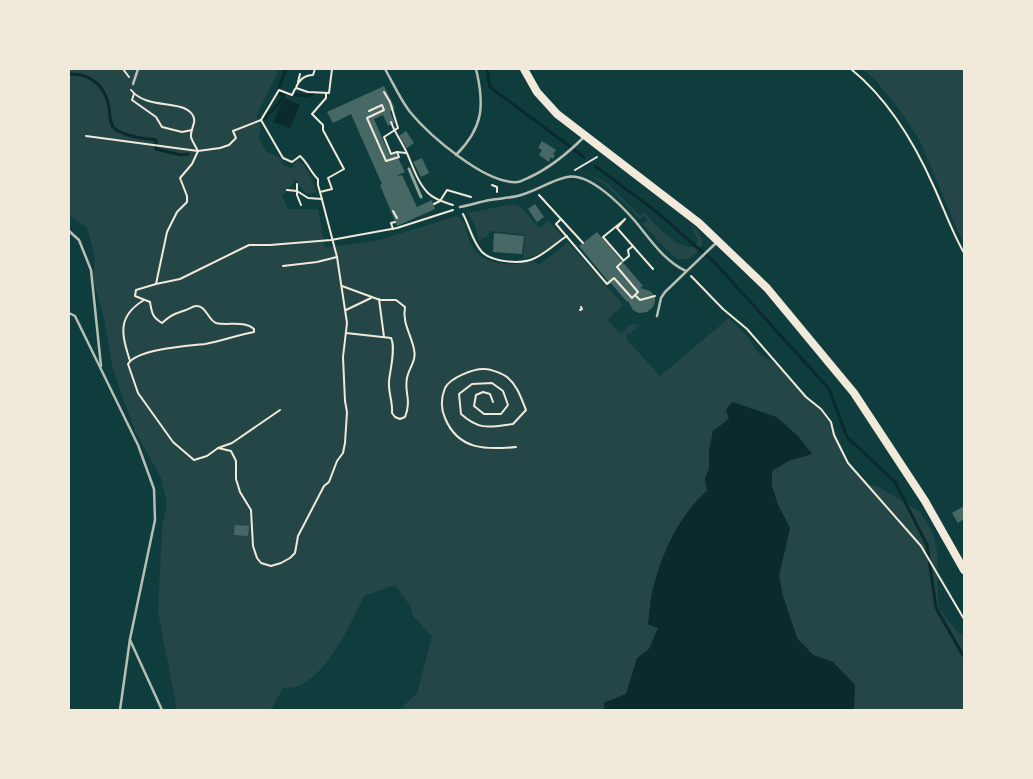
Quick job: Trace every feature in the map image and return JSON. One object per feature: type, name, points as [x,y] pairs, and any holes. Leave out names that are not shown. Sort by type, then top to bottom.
[{"type":"main road","points":[[524,69],[530,82],[546,103],[585,136],[671,200],[715,244],[767,288],[854,394],[925,501],[964,570]]},
{"type":"lane","points":[[133,84],[138,69]]},
{"type":"lane","points":[[385,69],[411,113],[456,155],[483,172],[505,181],[519,182],[541,172],[570,151],[585,136]]},
{"type":"lane","points":[[456,155],[475,134],[479,120],[480,88],[476,69]]},
{"type":"lane","points":[[460,207],[488,200],[523,195],[565,177],[575,176],[585,179],[606,194],[629,215],[665,257],[686,271]]},
{"type":"lane","points":[[69,231],[79,240],[91,270],[101,370]]},
{"type":"lane","points":[[657,316],[661,298],[715,244]]},
{"type":"lane","points":[[69,313],[75,316],[138,444],[154,489],[155,520],[130,639],[120,710]]},
{"type":"lane","points":[[130,639],[162,710]]},
{"type":"path","points":[[122,69],[133,84],[131,90],[134,94],[146,101],[178,107],[188,111],[194,117],[195,121],[191,137],[198,151]]},
{"type":"path","points":[[298,82],[308,75],[313,75],[315,69]]},
{"type":"path","points":[[296,88],[308,92],[330,91],[332,69]]},
{"type":"path","points":[[852,69],[867,82],[914,145],[935,188],[954,236],[964,253]]},
{"type":"path","points":[[86,136],[198,151],[220,148],[229,145],[236,138],[233,131],[261,120],[278,90],[292,95],[300,74]]},
{"type":"path","points":[[320,192],[332,189],[328,178],[344,169],[323,130],[323,125],[312,114],[326,98],[326,92]]},
{"type":"path","points":[[384,92],[398,124],[398,128],[394,132],[384,137],[391,154],[406,152]]},
{"type":"path","points":[[134,94],[132,100],[156,117],[162,127],[182,132],[192,130]]},
{"type":"path","points":[[369,111],[382,105],[384,110],[367,118],[386,161],[399,157],[397,152]]},
{"type":"path","points":[[218,448],[231,451],[236,461],[236,479],[240,492],[251,510],[252,546],[257,558],[261,563],[271,566],[290,558],[295,552],[302,527],[324,486],[329,482],[337,461],[344,453],[347,412],[343,357],[346,310],[337,257],[331,240],[318,179],[312,174],[311,168],[300,156],[292,162],[283,158],[261,120]]},
{"type":"path","points":[[391,122],[394,132],[428,193],[440,201],[460,207]]},
{"type":"path","points":[[156,284],[167,232],[178,212],[187,202],[187,196],[180,178],[192,164],[198,151]]},
{"type":"path","points":[[565,177],[606,151]]},
{"type":"path","points":[[297,184],[297,195],[301,205]]},
{"type":"path","points":[[492,185],[497,186],[497,199]]},
{"type":"path","points":[[287,190],[297,191],[308,198],[322,199]]},
{"type":"path","points":[[434,204],[440,201],[447,190],[470,196],[487,197],[488,200]]},
{"type":"path","points":[[535,190],[583,243]]},
{"type":"path","points":[[130,361],[138,356],[162,350],[206,343],[254,332],[251,326],[213,321],[202,307],[197,305],[173,313],[162,323],[154,318],[150,302],[135,296],[136,290],[180,278],[249,244],[270,245],[331,240],[394,229],[460,207]]},
{"type":"path","points":[[460,207],[475,242],[484,254],[496,260],[521,262],[530,260],[567,236]]},
{"type":"path","points":[[393,211],[397,218]]},
{"type":"path","points":[[622,262],[603,237],[629,215]]},
{"type":"path","points":[[561,219],[556,224],[607,284],[614,278],[632,298],[638,292],[617,267],[629,256],[628,250],[633,246]]},
{"type":"path","points":[[623,221],[617,228],[653,269]]},
{"type":"path","points":[[394,229],[391,223],[395,222]]},
{"type":"path","points":[[283,266],[300,265],[337,257]]},
{"type":"path","points":[[686,271],[747,329],[806,397],[821,409],[831,422],[834,435],[848,463],[921,546],[964,619]]},
{"type":"path","points":[[341,286],[379,300],[396,300],[405,307],[404,317],[414,349],[415,360],[406,380],[410,403],[406,417],[400,419],[393,415],[389,381],[392,372],[394,343],[391,338],[346,332]]},
{"type":"path","points":[[636,296],[640,300],[655,296]]},
{"type":"path","points":[[346,310],[373,298]]},
{"type":"path","points":[[146,300],[136,305],[124,324],[122,335],[130,361],[128,364],[138,394],[173,442],[194,460],[207,456],[218,448],[232,443],[280,410]]},
{"type":"path","points":[[379,300],[384,338]]},
{"type":"path","points":[[493,402],[490,394],[483,392],[476,395],[474,406],[484,414],[501,414],[508,405],[503,392],[492,383],[472,384],[459,394],[461,414],[472,424],[489,427],[514,424],[526,410],[518,388],[506,376],[485,369],[461,374],[445,387],[441,409],[450,431],[467,444],[490,449],[516,448]]},
{"type":"shaded area","points":[[69,69],[279,69],[256,117],[261,127],[259,137],[267,152],[280,158],[283,165],[292,168],[297,160],[309,174],[316,192],[310,194],[304,192],[296,180],[282,196],[288,209],[318,209],[325,248],[379,240],[457,216],[464,223],[474,249],[480,256],[497,263],[516,264],[534,261],[539,265],[568,242],[623,305],[607,320],[621,333],[632,324],[646,326],[636,326],[635,330],[632,330],[632,334],[627,334],[626,339],[660,376],[729,318],[747,336],[760,355],[778,365],[806,397],[821,409],[831,422],[848,463],[868,484],[879,487],[920,512],[933,533],[937,551],[938,607],[958,633],[964,636],[964,710],[851,710],[854,708],[833,662],[813,655],[797,638],[783,596],[779,575],[790,528],[778,505],[772,486],[772,471],[788,461],[811,454],[798,436],[776,417],[733,402],[729,419],[713,431],[709,451],[710,469],[705,478],[707,491],[688,511],[680,523],[661,562],[651,597],[648,624],[658,628],[649,649],[637,659],[626,694],[604,703],[604,710],[399,710],[417,693],[432,636],[413,616],[411,607],[395,585],[364,596],[345,634],[329,659],[309,680],[296,687],[283,688],[271,710],[177,710],[158,612],[162,529],[167,503],[161,478],[135,431],[113,370],[104,319],[93,278],[95,257],[87,227],[69,215]]},
{"type":"shaded area","points":[[862,69],[964,69],[964,242],[920,141],[901,112],[874,78]]},
{"type":"shaded area","points":[[284,98],[300,105],[290,128],[273,122]]},
{"type":"shaded area","points":[[580,170],[607,183],[640,216],[644,213],[673,240],[687,247],[694,247],[698,242],[690,224],[701,238],[702,242],[699,250],[688,259],[677,259],[643,224],[648,220],[644,216],[640,219],[606,185]]},
{"type":"shaded area","points":[[513,204],[520,206],[539,228],[549,221],[563,238],[543,253],[523,259],[525,235],[491,231],[485,238],[479,240],[474,223],[468,213]]},
{"type":"shaded area","points":[[732,402],[776,417],[798,436],[812,454],[788,461],[772,471],[772,486],[778,505],[790,528],[779,576],[782,593],[797,638],[813,655],[833,662],[855,685],[854,708],[851,710],[604,710],[604,703],[626,694],[637,658],[649,649],[658,628],[648,624],[652,593],[661,562],[680,523],[688,511],[707,491],[705,478],[709,469],[709,451],[713,431],[729,419],[726,410]]},
{"type":"building","points":[[384,86],[395,108],[390,112],[395,123],[388,126],[383,115],[374,119],[390,156],[396,154],[405,172],[398,176],[402,175],[417,207],[432,200],[435,209],[397,226],[380,185],[382,184],[351,114],[333,123],[327,112]]},
{"type":"building","points":[[406,131],[414,143],[407,148],[399,136]]},
{"type":"building","points":[[542,141],[556,150],[553,154],[555,155],[553,159],[551,157],[549,162],[539,155],[542,150],[538,148]]},
{"type":"building","points":[[422,158],[429,173],[421,177],[413,162]]},
{"type":"building","points":[[535,204],[544,217],[537,222],[528,209]]},
{"type":"building","points":[[597,232],[643,286],[640,288],[650,291],[655,296],[653,307],[647,312],[639,313],[633,310],[628,301],[611,283],[609,285],[608,281],[579,246]]},
{"type":"building","points":[[494,233],[524,236],[522,254],[493,252]]},
{"type":"building","points":[[964,506],[964,519],[958,523],[952,513]]},
{"type":"building","points":[[235,525],[249,526],[248,536],[234,535]]},
{"type":"waterway","points":[[279,87],[286,69]]},
{"type":"waterway","points":[[487,69],[490,87],[584,157]]},
{"type":"waterway","points":[[69,74],[84,76],[96,82],[107,100],[113,127],[119,132],[156,140],[156,149],[181,155],[188,154]]},
{"type":"waterway","points":[[265,119],[284,95],[279,93]]},
{"type":"waterway","points":[[296,95],[307,96],[313,94]]},
{"type":"waterway","points":[[595,166],[657,212],[716,264],[829,389],[847,437],[895,482],[927,545],[936,608],[964,657]]},
{"type":"railway","points":[[409,169],[421,197]]}]
